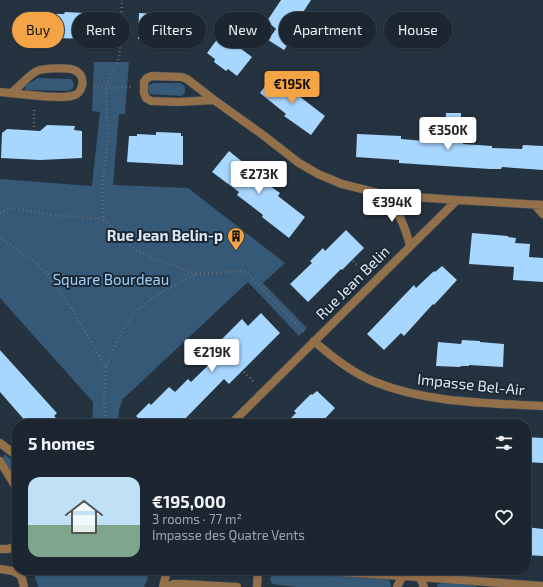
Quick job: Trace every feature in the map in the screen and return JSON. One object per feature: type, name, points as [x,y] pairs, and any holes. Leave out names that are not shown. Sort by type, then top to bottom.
[{"type":"street","points":[[0,92],[11,93],[70,97],[79,93],[82,83],[81,78],[76,71],[44,69],[37,71],[11,93]]},
{"type":"street","points":[[214,100],[178,102],[151,101],[146,98],[143,87],[144,82],[147,78],[152,76],[181,76],[187,79],[299,163],[318,174],[342,184],[386,194],[539,205],[543,214]]},
{"type":"street","points":[[386,194],[402,221],[410,246]]},
{"type":"street","name":"Rue Jean Belin","points":[[236,419],[457,200]]},
{"type":"street","name":"Impasse Bel-Air","points":[[314,341],[350,370],[374,382],[400,391],[436,398],[543,406]]},
{"type":"street","points":[[0,444],[12,452]]},
{"type":"street","points":[[0,461],[12,481]]},
{"type":"street","points":[[0,549],[12,548]]},
{"type":"street","points":[[0,569],[12,571]]},
{"type":"street","points":[[21,575],[24,587]]},
{"type":"street","points":[[163,587],[166,575]]},
{"type":"street","points":[[257,587],[258,575]]},
{"type":"street","points":[[388,575],[543,586]]},
{"type":"street","points":[[397,587],[400,579],[404,576]]},
{"type":"street","points":[[419,577],[424,587]]},
{"type":"street","points":[[166,587],[174,584],[237,587]]},
{"type":"path","points":[[103,219],[102,186],[108,139],[106,88],[107,82],[115,70],[119,56],[122,0]]},
{"type":"path","points":[[82,83],[106,88],[143,87]]},
{"type":"path","points":[[0,213],[4,210],[13,208],[53,215],[103,219],[134,249],[153,258],[196,274],[242,271],[248,273],[314,341]]},
{"type":"path","points":[[0,238],[33,260],[49,276],[75,314],[106,367]]},
{"type":"path","points":[[106,419],[104,400],[106,367],[128,322],[142,306],[156,296],[196,274]]},
{"type":"green space","name":"Square Bourdeau","points":[[94,62],[129,62],[125,114],[119,114],[113,185],[188,188],[285,263],[263,283],[307,328],[299,336],[248,282],[123,399],[119,410],[118,419],[92,419],[93,402],[0,298],[0,179],[92,186],[100,112],[92,111]]},
{"type":"green space","points":[[38,78],[71,79],[74,86],[68,91],[25,90],[26,85]]},
{"type":"green space","points":[[154,83],[181,83],[185,87],[185,93],[181,96],[150,94],[148,88],[149,85]]},
{"type":"green space","points":[[4,455],[6,455],[12,461],[12,473],[3,458]]},
{"type":"green space","points":[[34,575],[148,575],[144,587],[38,587]]},
{"type":"green space","points":[[272,575],[342,575],[388,578],[391,587],[296,587],[272,584],[270,578]]},
{"type":"green space","points":[[444,582],[477,586],[437,587],[438,584]]},
{"type":"building","points":[[281,0],[311,0],[303,12],[279,12],[279,47],[271,42],[271,36],[276,29],[271,25],[271,15]]},
{"type":"building","points":[[65,12],[72,12],[72,39],[64,38]]},
{"type":"building","points":[[214,44],[214,48],[240,48],[252,57],[237,76],[228,69],[226,71],[214,62],[215,59],[207,53]]},
{"type":"building","points":[[274,74],[301,94],[299,96],[325,116],[311,135],[284,116],[286,114],[260,93]]},
{"type":"building","points":[[446,113],[461,113],[461,141],[463,141],[463,144],[492,146],[492,148],[522,149],[523,145],[543,146],[543,170],[502,167],[501,169],[490,169],[399,163],[399,160],[356,157],[357,134],[401,136],[401,139],[436,142],[436,138],[444,139]]},
{"type":"building","points":[[47,125],[75,126],[74,130],[82,131],[82,158],[40,160],[1,158],[2,133],[7,129],[40,131]]},
{"type":"building","points":[[156,132],[181,133],[181,136],[183,136],[183,165],[127,162],[129,136],[137,136],[137,134],[156,135]]},
{"type":"building","points":[[229,151],[255,172],[253,174],[280,193],[278,196],[305,217],[289,238],[237,195],[239,192],[212,172]]},
{"type":"building","points":[[346,230],[364,248],[308,302],[290,284],[312,263],[310,261],[323,248],[325,251]]},
{"type":"building","points":[[472,233],[508,236],[516,238],[515,243],[530,244],[529,257],[543,258],[543,282],[513,280],[514,267],[469,264]]},
{"type":"building","points":[[442,266],[457,280],[404,336],[401,333],[384,350],[367,334],[414,285],[416,288],[434,271],[435,272]]},
{"type":"building","points":[[261,313],[280,333],[229,384],[224,379],[185,419],[139,419],[136,416],[149,403],[151,405],[169,387],[175,392],[188,379],[191,382],[227,347],[221,340],[242,319],[248,326]]},
{"type":"building","points":[[462,340],[504,344],[503,367],[469,365],[460,367],[436,366],[438,342],[461,344]]},
{"type":"building","points":[[0,350],[57,413],[54,416],[57,419],[24,419],[0,392]]},
{"type":"building","points":[[317,391],[335,408],[325,419],[290,419],[296,413],[294,411],[311,394],[312,395]]},
{"type":"building","points":[[531,437],[543,438],[543,463],[531,462]]},
{"type":"building","points":[[531,528],[543,529],[543,556],[531,555]]},
{"type":"place","name":"Rue Jean Belin-p","points":[[236,251]]}]
